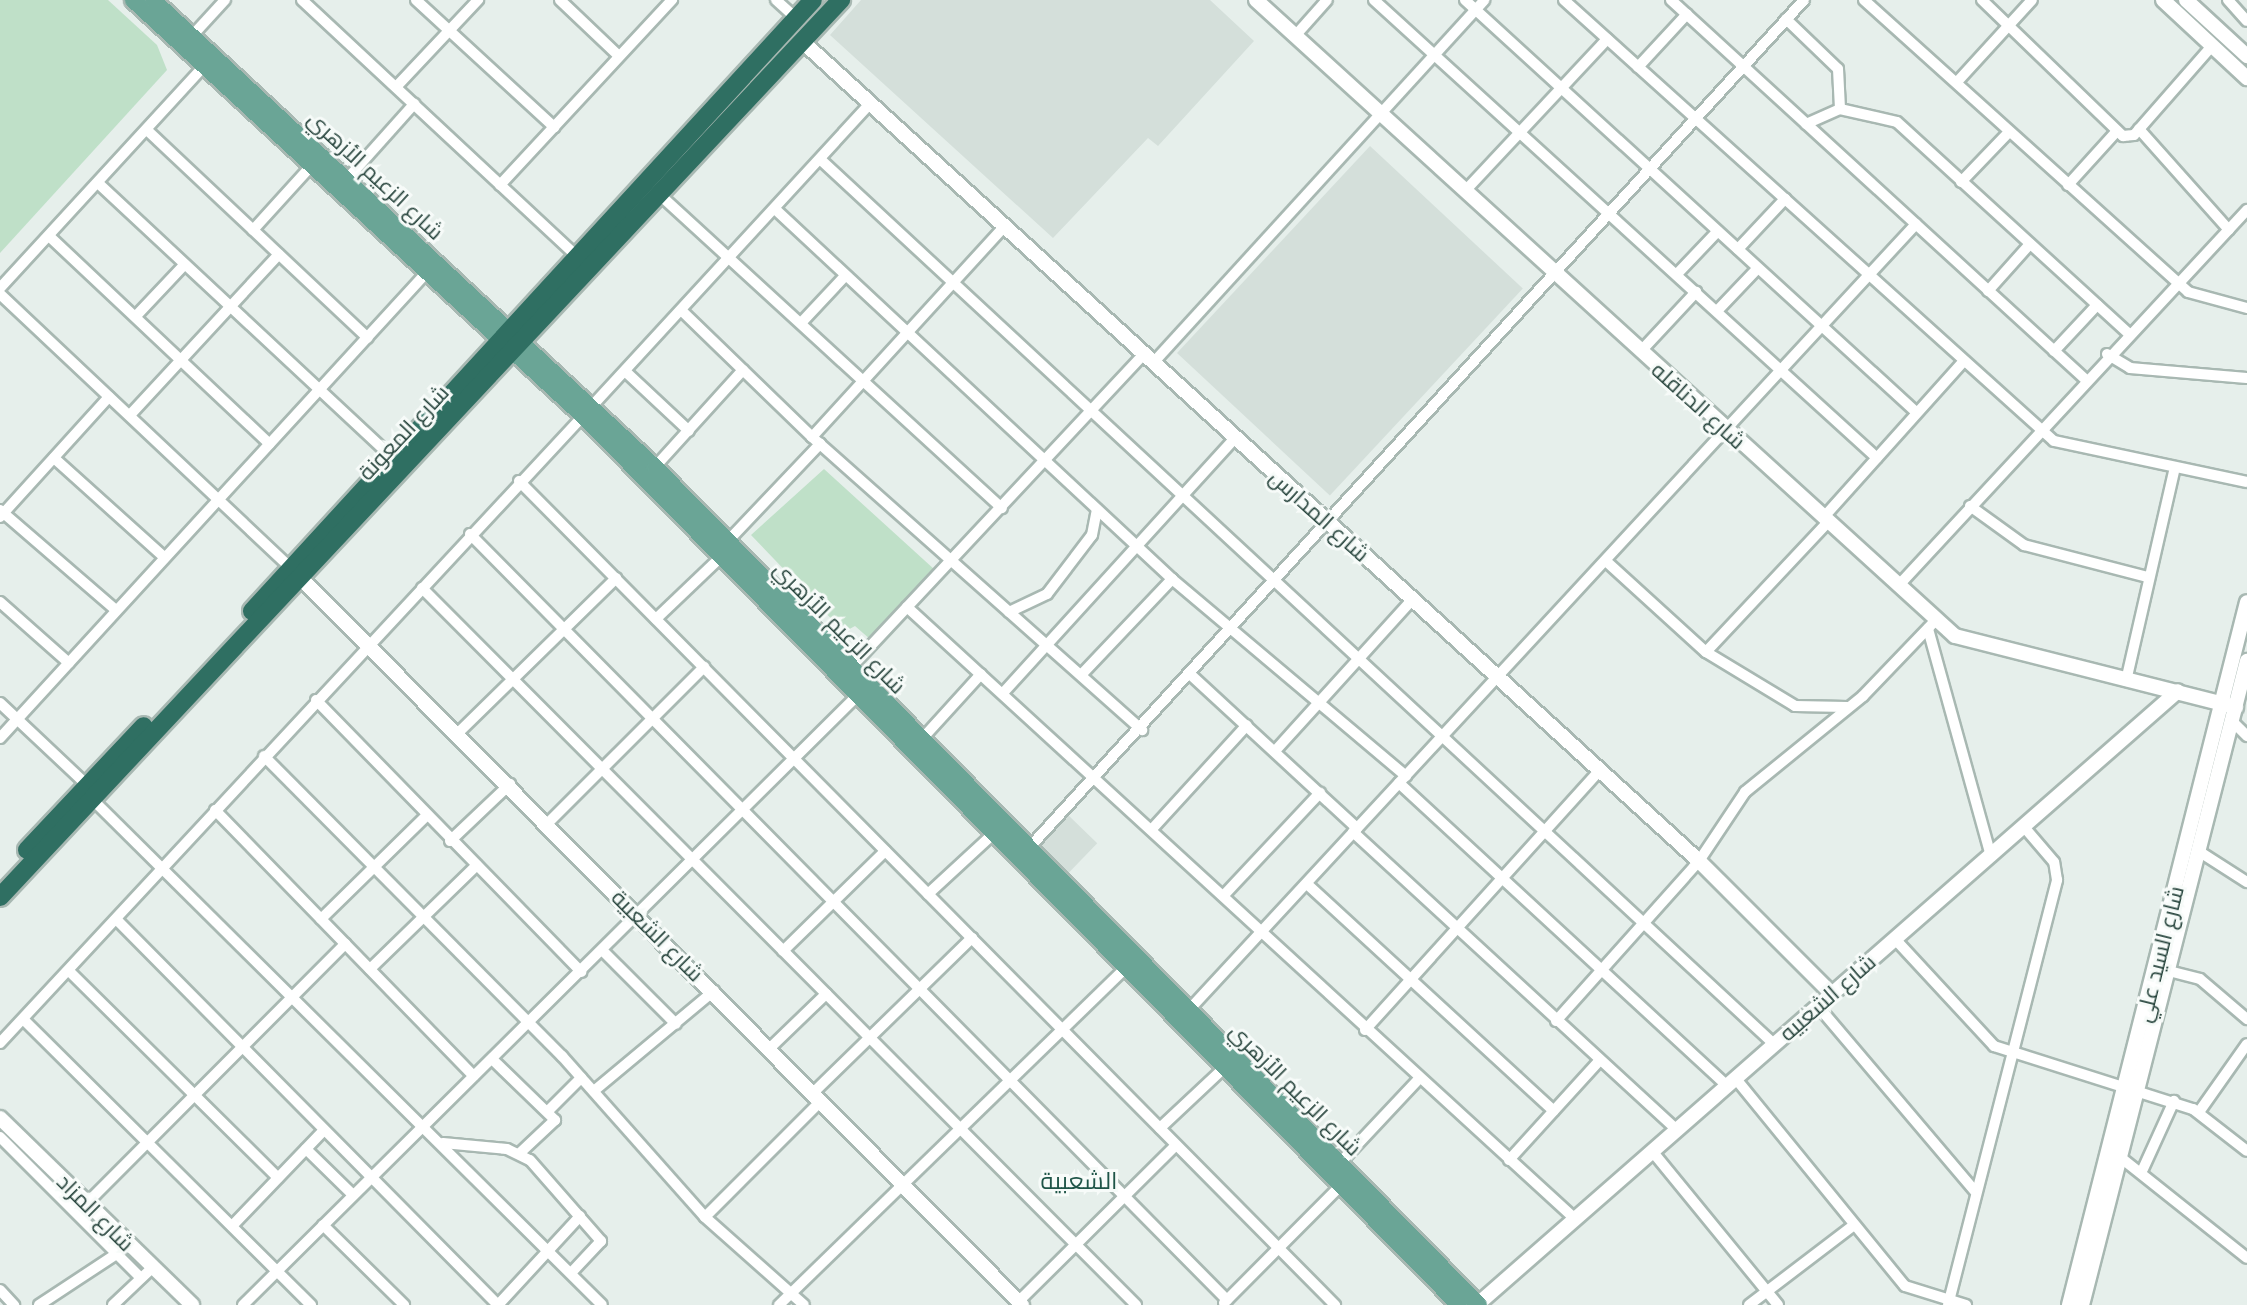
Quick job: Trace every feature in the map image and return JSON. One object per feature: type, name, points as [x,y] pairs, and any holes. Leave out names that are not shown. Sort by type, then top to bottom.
[{"type":"highway","name":"شارع المعونة","points":[[0,897],[90,792],[512,339],[577,256],[813,0]]},
{"type":"highway","name":"شارع المعونة","points":[[295,573],[393,458],[659,194],[841,0]]},
{"type":"highway","name":"شارع المعونة","points":[[0,879],[90,792]]},
{"type":"main road","name":"شارع الزعيم الأزهري","points":[[133,0],[428,271],[512,339]]},
{"type":"main road","name":"شارع الزعيم الأزهري","points":[[153,0],[347,179],[587,411],[724,550],[858,695],[1459,1305]]},
{"type":"main road","name":"شارع الزعيم الأزهري","points":[[587,411],[655,467],[724,550],[850,668],[1478,1304]]},
{"type":"street","points":[[192,36],[225,0]]},
{"type":"street","points":[[302,0],[577,256]]},
{"type":"street","points":[[416,0],[554,127]]},
{"type":"street","points":[[396,87],[478,0]]},
{"type":"street","points":[[560,0],[619,56]]},
{"type":"street","points":[[776,0],[796,18]]},
{"type":"street","name":"شارع الدناقله","points":[[1256,0],[1899,585],[1932,625],[1981,648],[2232,704]]},
{"type":"street","points":[[1295,36],[1327,0]]},
{"type":"street","points":[[1374,0],[1877,458]]},
{"type":"street","points":[[1465,0],[1916,412]]},
{"type":"street","points":[[850,668],[1091,414],[1150,358],[1484,0]]},
{"type":"street","points":[[1564,0],[2039,428],[2069,448],[2174,471],[2247,482]]},
{"type":"street","points":[[1671,0],[2084,378]]},
{"type":"street","points":[[1028,849],[1142,730],[1553,271],[1804,0]]},
{"type":"street","points":[[1864,0],[2178,282],[2247,308]]},
{"type":"street","points":[[1982,0],[2117,131],[2129,136],[2139,129],[2212,46]]},
{"type":"street","points":[[1957,82],[2032,0]]},
{"type":"street","points":[[2163,0],[2247,78]]},
{"type":"street","points":[[2186,0],[2202,5],[2247,56]]},
{"type":"street","points":[[2228,0],[2247,21]]},
{"type":"street","points":[[500,185],[670,1]]},
{"type":"street","points":[[2187,24],[2202,5]]},
{"type":"street","points":[[1638,67],[1687,14]]},
{"type":"street","points":[[1786,19],[1838,69],[1840,109]]},
{"type":"street","points":[[1465,191],[1607,39]]},
{"type":"street","name":"شارع المدارس","points":[[803,42],[1699,861],[1831,993]]},
{"type":"street","points":[[205,65],[0,291],[295,573]]},
{"type":"street","points":[[0,1043],[519,481],[626,372],[871,103]]},
{"type":"street","points":[[347,179],[414,104]]},
{"type":"street","points":[[1806,124],[1840,109],[1889,117],[2128,333]]},
{"type":"street","points":[[2139,129],[2229,230]]},
{"type":"street","points":[[147,130],[368,338]]},
{"type":"street","points":[[2068,185],[2117,131]]},
{"type":"street","points":[[1961,182],[2009,132]]},
{"type":"street","points":[[821,160],[1091,414],[1277,578],[1774,1044]]},
{"type":"street","points":[[253,230],[312,165]]},
{"type":"street","points":[[98,183],[393,458]]},
{"type":"street","points":[[659,194],[1002,508]]},
{"type":"street","points":[[1738,249],[1785,199]]},
{"type":"street","points":[[775,209],[1172,579],[1323,700],[1503,877],[1732,1083],[1905,1286],[1949,1303],[1966,1305]]},
{"type":"street","points":[[1899,585],[2084,378],[2247,210]]},
{"type":"street","points":[[1188,1011],[1402,780],[1501,680],[1916,224]]},
{"type":"street","points":[[656,619],[724,550],[863,381],[1005,226]]},
{"type":"street","points":[[1677,274],[1718,231]]},
{"type":"street","points":[[49,236],[270,444]]},
{"type":"street","points":[[1988,291],[2030,244]]},
{"type":"street","points":[[130,415],[279,254]]},
{"type":"street","points":[[136,316],[185,264]]},
{"type":"street","points":[[1717,311],[1758,268]]},
{"type":"street","points":[[0,738],[428,271]]},
{"type":"street","points":[[801,323],[845,276]]},
{"type":"street","points":[[1641,351],[1696,292]]},
{"type":"street","points":[[2054,351],[2097,305]]},
{"type":"street","points":[[681,310],[816,440],[950,562],[1050,644],[1142,730]]},
{"type":"street","points":[[2107,354],[2130,368],[2247,378]]},
{"type":"street","points":[[1706,652],[1964,361]]},
{"type":"street","points":[[655,467],[743,370]]},
{"type":"street","points":[[626,372],[689,431]]},
{"type":"street","points":[[109,397],[1,513],[116,610]]},
{"type":"street","points":[[1003,693],[1235,438]]},
{"type":"street","points":[[54,458],[164,557]]},
{"type":"street","points":[[2126,681],[2174,471]]},
{"type":"street","points":[[519,481],[1335,1305]]},
{"type":"street","points":[[1970,506],[2024,545],[2148,577]]},
{"type":"street","points":[[1009,612],[1047,594],[1092,535],[1097,509]]},
{"type":"street","points":[[470,534],[1124,1196],[1224,1302],[1341,1185]]},
{"type":"street","points":[[1607,562],[1706,652],[1795,706],[1847,707]]},
{"type":"street","name":"شارع الشعبية","points":[[295,573],[459,732],[1021,1303]]},
{"type":"street","points":[[459,732],[616,578]]},
{"type":"street","points":[[1082,674],[1172,579]]},
{"type":"street","points":[[422,588],[1136,1305]]},
{"type":"street","points":[[1275,751],[1413,599]]},
{"type":"street","points":[[0,602],[69,663]]},
{"type":"street","name":"شارع السيد علي","points":[[2162,969],[2200,852],[2232,704],[2247,602]]},
{"type":"street","points":[[907,607],[1225,894],[1418,1080],[1574,1218]]},
{"type":"street","points":[[1556,1021],[1699,861],[1745,792],[1847,707],[1932,625],[1991,856]]},
{"type":"street","name":"شارع السيد علي","points":[[2069,1305],[2132,1087],[2232,704],[2247,661]]},
{"type":"street","points":[[548,823],[704,667]]},
{"type":"street","points":[[921,740],[981,674]]},
{"type":"street","points":[[1191,675],[1320,793],[1456,928],[1677,1130]]},
{"type":"street","name":"شارع الشعبيه","points":[[1478,1304],[2178,691]]},
{"type":"street","points":[[243,1305],[858,695]]},
{"type":"street","points":[[316,700],[450,841],[581,972]]},
{"type":"street","points":[[0,703],[602,1305]]},
{"type":"street","points":[[2232,704],[2247,736]]},
{"type":"street","points":[[1153,828],[1247,725]]},
{"type":"street","points":[[264,756],[527,1025],[595,1090],[705,1217],[804,1305]]},
{"type":"street","points":[[1365,1030],[1599,771]]},
{"type":"street","points":[[450,841],[510,784]]},
{"type":"street","points":[[1225,894],[1320,793]]},
{"type":"street","points":[[215,810],[474,1076]]},
{"type":"street","points":[[321,919],[426,816]]},
{"type":"street","points":[[1949,1303],[1975,1191],[2059,871],[2024,827]]},
{"type":"street","points":[[928,894],[994,833]]},
{"type":"street","points":[[783,951],[885,851]]},
{"type":"street","points":[[2200,852],[2247,882]]},
{"type":"street","points":[[370,969],[477,865]]},
{"type":"street","points":[[1307,884],[1554,1111]]},
{"type":"street","points":[[116,919],[498,1305],[580,1216]]},
{"type":"street","points":[[705,1217],[870,1038],[972,938]]},
{"type":"street","points":[[1895,939],[1994,1046],[2174,1101],[2199,1112],[2247,1151]]},
{"type":"street","points":[[87,1203],[345,944]]},
{"type":"street","points":[[603,951],[676,1024]]},
{"type":"street","points":[[779,1305],[1126,967]]},
{"type":"street","points":[[2162,969],[2200,979],[2247,1019]]},
{"type":"street","points":[[69,971],[195,1092],[278,1178]]},
{"type":"street","points":[[595,1090],[714,991]]},
{"type":"street","points":[[770,1048],[826,994]]},
{"type":"street","points":[[1817,1005],[1975,1191]]},
{"type":"street","points":[[23,1019],[311,1305]]},
{"type":"street","points":[[2199,1112],[2247,1044]]},
{"type":"street","points":[[492,1059],[555,1120],[521,1152]]},
{"type":"street","points":[[1509,1160],[1600,1060]]},
{"type":"street","points":[[1160,1128],[1225,1067]]},
{"type":"street","points":[[548,1111],[581,1078]]},
{"type":"street","points":[[1339,1164],[1418,1080]]},
{"type":"street","name":"شارع السيد علي","points":[[2082,1305],[2120,1157],[2132,1087]]},
{"type":"street","points":[[2143,1169],[2174,1101]]},
{"type":"street","name":"شارع المزاد","points":[[0,1118],[87,1203],[147,1273],[192,1305]]},
{"type":"street","points":[[232,1226],[324,1130]]},
{"type":"street","points":[[0,1137],[118,1253],[147,1273],[113,1305]]},
{"type":"street","points":[[443,1143],[521,1152],[601,1241],[571,1273]]},
{"type":"street","points":[[1021,1303],[1176,1145]]},
{"type":"street","points":[[306,1149],[353,1195]]},
{"type":"street","points":[[1652,1151],[1778,1305]]},
{"type":"street","points":[[2120,1157],[2143,1169],[2247,1258]]},
{"type":"street","points":[[323,1225],[404,1305]]},
{"type":"street","points":[[1749,1305],[1854,1225]]},
{"type":"street","points":[[39,1305],[118,1253]]},
{"type":"street","points":[[0,1290],[14,1305]]},
{"type":"shaded area","points":[[861,0],[1210,0],[1254,41],[1158,146],[1148,138],[1053,238],[830,35]]},
{"type":"shaded area","points":[[1370,146],[1523,289],[1330,496],[1177,353]]},
{"type":"shaded area","points":[[1067,814],[1097,843],[1062,879],[1032,850]]},
{"type":"green space","points":[[0,0],[108,0],[157,45],[167,70],[0,253]]},
{"type":"green space","points":[[824,469],[935,570],[871,640],[855,626],[844,632],[751,535]]},
{"type":"district","name":"الشعبية","points":[[1079,1180]]}]
